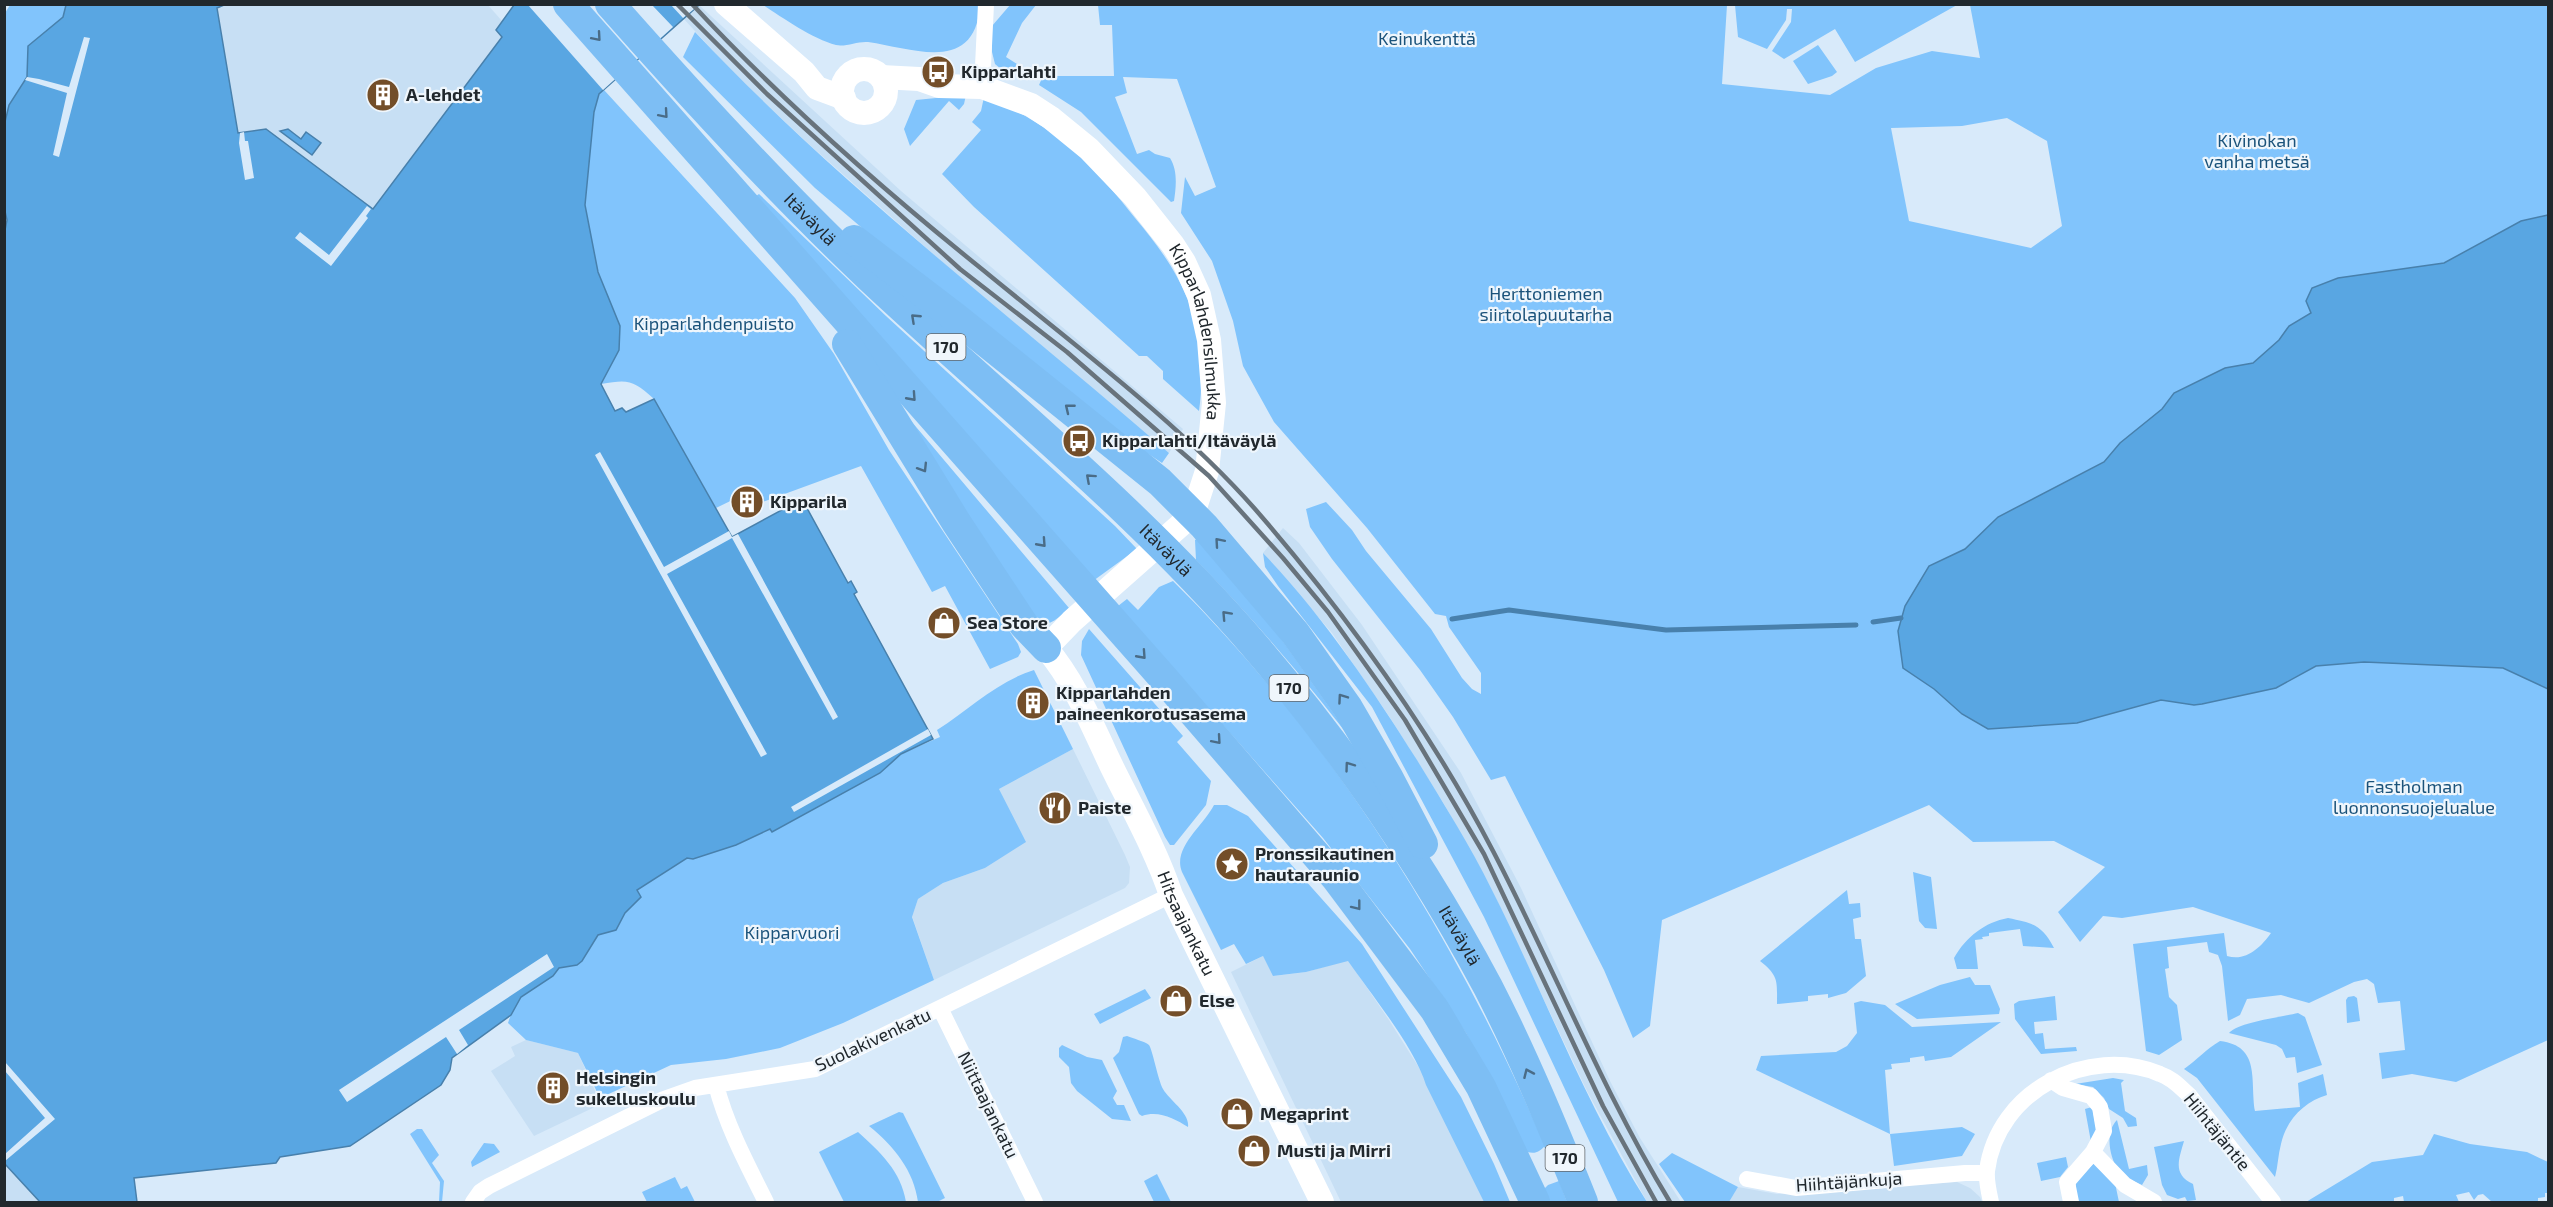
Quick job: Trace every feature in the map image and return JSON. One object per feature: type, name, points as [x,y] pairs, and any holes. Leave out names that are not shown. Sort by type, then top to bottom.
[{"type":"highway","name":"170","points":[[568,4],[804,275],[1119,629],[1336,879],[1435,1010],[1481,1087],[1535,1203]]},
{"type":"highway","name":"Itäväylä","points":[[610,4],[763,172],[867,274],[1133,518],[1185,570],[1253,644],[1301,703],[1383,814],[1444,909],[1489,990],[1547,1115],[1582,1203]]},
{"type":"highway","points":[[763,172],[965,325],[1160,482],[1244,570],[1295,633],[1348,708],[1416,830],[1489,990]]},
{"type":"highway","points":[[804,275],[956,522],[1024,625],[1046,648]]},
{"type":"highway","points":[[1435,1010],[1518,1203]]},
{"type":"highway","points":[[1547,1115],[1598,1203]]},
{"type":"main road","points":[[726,4],[804,72],[845,88]]},
{"type":"main road","points":[[864,69],[874,71],[883,87],[882,104],[874,110],[866,113],[856,111],[849,106],[845,88],[855,71],[864,69]]},
{"type":"main road","name":"Kipparlahdensilmukka","points":[[883,87],[919,79],[939,86],[982,87],[1031,105],[1051,118],[1089,149],[1135,196],[1184,262],[1199,295],[1209,340],[1214,403],[1209,460],[1201,495],[1193,514],[1072,621],[1046,648]]},
{"type":"main road","name":"Hitsaajankatu","points":[[1046,648],[1059,663],[1078,697],[1156,855],[1171,895],[1322,1203]]},
{"type":"street","points":[[982,87],[985,13],[997,4]]},
{"type":"street","name":"Suolakivenkatu","points":[[473,1203],[480,1192],[489,1186],[679,1092],[815,1069],[1171,895]]},
{"type":"street","name":"Niittaajankatu","points":[[940,1008],[1035,1203]]},
{"type":"street","name":"Hiihtäjäntie","points":[[1991,1203],[1987,1173],[1995,1143],[2012,1110],[2028,1095],[2051,1080],[2090,1066],[2117,1065],[2142,1068],[2167,1077],[2190,1095],[2273,1203]]},
{"type":"street","points":[[2051,1080],[2063,1088],[2091,1096],[2100,1107],[2104,1131],[2093,1152],[2067,1182],[2071,1203]]},
{"type":"street","points":[[717,1085],[723,1111],[732,1134],[766,1203]]},
{"type":"street","points":[[2093,1152],[2125,1185],[2154,1203]]},
{"type":"street","name":"Hiihtäjänkuja","points":[[1747,1179],[1796,1188],[1987,1173]]},
{"type":"shaded area","points":[[224,4],[488,5],[502,21],[496,30],[502,37],[373,209],[267,129],[238,133],[217,7]]},
{"type":"shaded area","points":[[66,5],[224,5],[217,8],[238,133],[266,129],[373,209],[502,37],[496,30],[514,5],[699,5],[599,94],[594,112],[585,205],[598,272],[620,326],[619,350],[601,384],[615,411],[622,408],[626,412],[654,399],[732,537],[802,499],[848,583],[851,581],[857,592],[854,594],[933,739],[901,754],[880,773],[772,832],[770,829],[736,845],[693,859],[687,858],[637,890],[641,897],[625,913],[616,930],[598,935],[582,961],[577,965],[559,968],[553,976],[521,997],[511,1015],[452,1058],[450,1070],[441,1085],[350,1146],[280,1157],[276,1163],[134,1178],[137,1202],[40,1202],[4,1163],[4,235],[7,220],[4,207],[4,126],[9,105],[27,77],[28,46],[63,17]]},
{"type":"shaded area","points":[[699,5],[901,191],[1183,429],[1169,453],[949,268],[812,147],[737,77],[683,18]]},
{"type":"shaded area","points":[[288,129],[301,139],[306,132],[321,143],[312,155],[280,131]]},
{"type":"shaded area","points":[[2548,215],[2548,689],[2503,668],[2364,662],[2316,666],[2276,688],[2202,704],[2161,700],[2077,723],[1988,729],[1962,714],[1934,689],[1903,668],[1898,631],[1905,606],[1929,566],[1965,549],[1998,517],[2104,462],[2120,443],[2162,409],[2174,393],[2225,368],[2253,363],[2279,340],[2289,326],[2311,313],[2306,301],[2312,288],[2338,278],[2444,263],[2521,221]]},
{"type":"shaded area","points":[[1283,528],[1299,543],[1362,625],[1461,773],[1521,888],[1610,1081],[1640,1138],[1681,1202],[1647,1202],[1587,1091],[1491,888],[1444,804],[1389,716],[1332,633],[1263,553]]},
{"type":"shaded area","points":[[1073,749],[1125,855],[1130,867],[1129,883],[1125,888],[934,980],[912,916],[918,899],[943,883],[985,868],[1025,842],[999,789]]},
{"type":"shaded area","points":[[1263,956],[1274,976],[1306,972],[1348,960],[1423,1074],[1487,1202],[1341,1202],[1231,972]]},
{"type":"shaded area","points":[[526,1040],[578,1053],[601,1104],[534,1136],[491,1071],[515,1056],[511,1047]]},
{"type":"shaded area","points":[[5,1164],[40,1202],[5,1202]]},
{"type":"shaded area","points":[[1957,1182],[1970,1188],[1982,1202],[1729,1202],[1738,1187],[1777,1194]]},
{"type":"green space","points":[[1735,4],[1957,5],[1855,62],[1835,29],[1784,59],[1772,51],[1791,22],[1792,9],[1787,9],[1786,20],[1767,49],[1738,37]]},
{"type":"green space","points":[[10,5],[66,5],[63,17],[28,46],[27,77],[9,105],[5,126],[5,13]]},
{"type":"green space","points":[[763,5],[980,5],[976,27],[967,41],[955,49],[923,52],[868,42],[836,45],[808,33]]},
{"type":"green space","points":[[1010,5],[1036,5],[1022,23],[1006,57],[1017,64],[1013,73],[995,64],[992,52],[992,26]]},
{"type":"green space","points":[[1098,5],[1727,5],[1722,84],[1830,95],[1876,68],[1932,51],[1980,58],[1970,5],[2548,5],[2548,1040],[2456,1082],[2412,1074],[2382,1079],[2379,1053],[2405,1050],[2400,1001],[2378,1003],[2374,984],[2367,979],[2354,982],[2309,1003],[2281,995],[2247,999],[2240,1015],[2228,1021],[2222,966],[2218,955],[2209,952],[2207,942],[2167,947],[2169,968],[2165,969],[2169,997],[2177,1005],[2182,1040],[2159,1055],[2146,1051],[2133,944],[2224,933],[2227,956],[2240,957],[2258,948],[2271,933],[2193,907],[2122,918],[2103,916],[2080,942],[2058,912],[2105,867],[2054,841],[1973,842],[1929,805],[1662,920],[1650,1026],[1633,1038],[1604,970],[1505,776],[1491,780],[1453,717],[1420,670],[1332,559],[1310,527],[1306,509],[1326,502],[1352,530],[1366,551],[1431,629],[1462,678],[1472,689],[1481,694],[1481,673],[1449,627],[1446,616],[1435,614],[1367,528],[1274,422],[1243,366],[1233,321],[1212,261],[1181,213],[1185,177],[1195,196],[1216,187],[1177,79],[1123,77],[1127,93],[1115,97],[1137,154],[1149,150],[1170,158],[1176,179],[1174,201],[1171,202],[1081,112],[1039,85],[1043,76],[1114,76],[1112,25],[1100,25]],"holes":[[[2007,118],[2047,141],[2062,226],[2031,248],[1909,221],[1891,128],[1962,126]]]},
{"type":"green space","points":[[695,32],[750,89],[867,196],[1169,453],[1162,463],[1108,427],[941,295],[815,188],[683,57]]},
{"type":"green space","points":[[1818,45],[1837,72],[1808,84],[1793,61]]},
{"type":"green space","name":"Kipparlahdenpuisto","points":[[604,90],[795,298],[834,354],[889,450],[1018,644],[1021,652],[1018,657],[990,669],[945,586],[932,592],[861,466],[760,503],[753,490],[716,508],[654,399],[630,382],[601,384],[563,257],[594,112],[599,94]]},
{"type":"green space","points":[[966,95],[964,104],[959,110],[949,101],[910,146],[904,129],[916,100]]},
{"type":"green space","points":[[984,97],[1030,118],[1068,146],[1119,198],[1166,258],[1184,291],[1196,329],[1201,370],[1199,411],[1163,379],[1163,371],[1147,356],[1139,356],[974,207],[942,174],[981,130],[972,122],[981,111]]},
{"type":"green space","points":[[759,194],[886,316],[1115,526],[1137,549],[1093,581],[756,196]]},
{"type":"green space","points":[[906,415],[1069,608],[1058,618],[1050,623],[1036,626]]},
{"type":"green space","points":[[1201,537],[1220,552],[1368,762],[1285,658],[1196,560],[1195,540]]},
{"type":"green space","points":[[1263,553],[1306,602],[1364,679],[1456,824],[1511,929],[1584,1087],[1647,1202],[1618,1202],[1484,917],[1372,707],[1278,586],[1265,567]]},
{"type":"green space","points":[[1173,581],[1232,642],[1287,707],[1338,775],[1386,845],[1431,918],[1472,992],[1545,1146],[1539,1151],[1527,1152],[1466,1033],[1410,949],[1323,838],[1118,606],[1127,599],[1138,610],[1159,587]]},
{"type":"green space","points":[[1089,629],[1183,736],[1177,742],[1211,781],[1206,805],[1174,845],[1170,845],[1165,837],[1081,655],[1082,641]]},
{"type":"green space","name":"Kipparvuori","points":[[1034,670],[1073,749],[999,789],[1026,842],[985,868],[943,883],[918,899],[912,917],[934,980],[843,1023],[780,1048],[726,1059],[671,1065],[600,1098],[578,1053],[526,1040],[508,1023],[521,997],[559,968],[577,965],[582,961],[598,935],[616,930],[625,913],[641,897],[636,890],[687,858],[736,845],[770,828],[772,831],[880,773],[901,754],[940,737],[937,730],[995,689],[1007,681]]},
{"type":"green space","points":[[1214,805],[1227,805],[1248,816],[1362,944],[1461,1097],[1510,1202],[1484,1202],[1412,1055],[1392,1022],[1348,961],[1306,972],[1273,976],[1263,956],[1246,964],[1234,944],[1221,950],[1182,872],[1180,863],[1181,854],[1190,837]]},
{"type":"green space","points":[[1913,872],[1931,877],[1937,929],[1925,928],[1919,921]]},
{"type":"green space","points":[[1847,890],[1849,904],[1860,903],[1861,917],[1853,919],[1855,939],[1861,939],[1866,976],[1846,993],[1828,998],[1828,994],[1808,996],[1808,1001],[1777,1004],[1776,980],[1771,971],[1760,961]]},
{"type":"green space","points":[[2008,918],[2036,926],[2045,934],[2054,948],[2023,946],[2020,929],[1989,933],[1989,936],[1982,937],[1983,939],[1975,940],[1978,969],[1957,969],[1954,958],[1970,937],[1992,923]]},
{"type":"green space","points":[[1970,977],[1975,985],[1990,985],[2000,1009],[1999,1014],[1917,1019],[1895,1004],[1940,985]]},
{"type":"green space","points":[[1145,989],[1151,998],[1100,1024],[1094,1014]]},
{"type":"green space","points":[[2055,996],[2057,1020],[2034,1022],[2035,1034],[2043,1033],[2045,1049],[2076,1047],[2077,1051],[2041,1054],[2015,1019],[2014,1004],[2019,1001]]},
{"type":"green space","points":[[2354,996],[2357,998],[2360,1021],[2347,1023],[2346,1000]]},
{"type":"green space","points":[[1861,1001],[1885,1005],[1912,1027],[2001,1022],[1951,1057],[1925,1061],[1924,1056],[1910,1058],[1910,1062],[1891,1064],[1892,1069],[1885,1070],[1890,1134],[1756,1070],[1761,1056],[1836,1052],[1847,1046],[1857,1033],[1854,1003]]},
{"type":"green space","points":[[2298,1013],[2305,1017],[2322,1065],[2297,1073],[2295,1057],[2286,1058],[2282,1049],[2276,1045],[2229,1033],[2251,1023]]},
{"type":"green space","points":[[1127,1036],[1149,1045],[1163,1089],[1183,1112],[1188,1127],[1166,1116],[1139,1114],[1113,1058],[1119,1052],[1123,1037]]},
{"type":"green space","points":[[2220,1041],[2233,1044],[2248,1057],[2253,1077],[2255,1111],[2300,1107],[2298,1083],[2323,1074],[2327,1095],[2304,1107],[2287,1127],[2280,1148],[2275,1177],[2197,1078],[2184,1069]]},
{"type":"green space","points":[[1062,1045],[1087,1057],[1102,1060],[1117,1091],[1113,1098],[1117,1105],[1124,1105],[1131,1121],[1112,1119],[1077,1091],[1071,1083],[1069,1067],[1059,1057],[1059,1048]]},
{"type":"green space","points":[[2113,1078],[2124,1080],[2121,1083],[2125,1111],[2136,1118],[2137,1126],[2128,1127],[2123,1118],[2109,1109],[2104,1098],[2093,1087],[2075,1084]]},
{"type":"green space","points":[[2092,1107],[2097,1132],[2091,1142],[2085,1109]]},
{"type":"green space","points":[[899,1112],[903,1113],[945,1198],[937,1202],[918,1202],[912,1180],[901,1160],[887,1142],[869,1126]]},
{"type":"green space","points":[[2117,1120],[2129,1169],[2147,1165],[2148,1175],[2142,1185],[2123,1175],[2112,1158],[2110,1137]]},
{"type":"green space","points":[[1962,1127],[1975,1134],[1962,1156],[1894,1166],[1890,1134]]},
{"type":"green space","points":[[417,1129],[422,1129],[439,1155],[432,1163],[444,1181],[442,1202],[439,1202],[440,1182],[410,1134]]},
{"type":"green space","points":[[858,1132],[888,1163],[899,1181],[906,1202],[844,1202],[819,1152]]},
{"type":"green space","points":[[2434,1134],[2470,1144],[2527,1152],[2548,1162],[2548,1193],[2545,1193],[2545,1197],[2538,1198],[2538,1201],[2492,1202],[2483,1194],[2478,1195],[2474,1200],[2469,1192],[2456,1195],[2459,1202],[2404,1202],[2403,1196],[2386,1202],[2306,1202],[2372,1162],[2423,1155]]},
{"type":"green space","points":[[2184,1141],[2179,1160],[2180,1171],[2186,1180],[2193,1184],[2196,1200],[2187,1201],[2185,1197],[2178,1199],[2167,1195],[2162,1185],[2154,1147]]},
{"type":"green space","points":[[484,1143],[494,1144],[500,1152],[472,1167],[471,1162]]},
{"type":"green space","points":[[1672,1153],[1738,1187],[1729,1202],[1685,1202],[1659,1164]]},
{"type":"green space","points":[[2066,1157],[2068,1167],[2060,1177],[2041,1181],[2037,1163]]},
{"type":"green space","points":[[2095,1162],[2115,1183],[2119,1202],[2076,1202],[2076,1182]]},
{"type":"green space","points":[[1157,1174],[1171,1202],[1154,1202],[1144,1181]]},
{"type":"green space","points":[[675,1177],[681,1189],[687,1186],[695,1202],[647,1202],[642,1192]]},
{"type":"green space","points":[[1559,1181],[1567,1202],[1550,1202],[1544,1189]]},
{"type":"pier","points":[[698,4],[699,5],[683,18],[671,5]]},
{"type":"pier","points":[[528,5],[652,5],[673,27],[603,90]]},
{"type":"pier","points":[[84,37],[90,38],[59,157],[53,155],[67,93],[25,80],[27,77],[69,87]]},
{"type":"pier","points":[[244,132],[245,141],[248,141],[254,178],[245,180],[239,143],[240,133]]},
{"type":"pier","points":[[367,206],[371,209],[366,216],[368,218],[331,266],[295,238],[300,232],[329,255]]},
{"type":"pier","points":[[600,452],[664,567],[729,531],[732,537],[738,534],[838,717],[833,720],[732,538],[667,574],[767,754],[761,757],[595,455]]},
{"type":"pier","points":[[928,729],[931,735],[794,812],[791,807]]},
{"type":"pier","points":[[547,954],[554,967],[459,1030],[468,1045],[457,1054],[446,1037],[347,1102],[339,1090]]},
{"type":"pier","points":[[5,1062],[55,1119],[5,1161],[5,1154],[45,1118],[5,1071]]},
{"type":"waterway","points":[[1452,619],[1509,610],[1666,630],[1856,625]]},
{"type":"waterway","points":[[1873,622],[1901,618]]},
{"type":"railway","points":[[677,4],[767,94],[960,269],[1067,352],[1209,476],[1328,612],[1405,720],[1484,854],[1603,1106],[1656,1202]]},
{"type":"railway","points":[[692,4],[796,109],[870,175],[1159,414],[1255,509],[1322,589],[1414,716],[1468,805],[1515,895],[1600,1073],[1645,1160],[1670,1202]]},
{"type":"place","name":"Kipparlahti","points":[[938,72]]},
{"type":"place","name":"A-lehdet","points":[[383,95]]},
{"type":"place","name":"Kipparlahti/Itäväylä","points":[[1079,441]]},
{"type":"place","name":"Kipparila","points":[[747,502]]},
{"type":"place","name":"Sea Store","points":[[944,623]]},
{"type":"place","name":"Kipparlahden paineenkorotusasema","points":[[1033,703]]},
{"type":"place","name":"Paiste","points":[[1055,808]]},
{"type":"place","name":"Pronssikautinen hautaraunio","points":[[1232,864]]},
{"type":"place","name":"Else","points":[[1176,1001]]},
{"type":"place","name":"Helsingin sukelluskoulu","points":[[553,1088]]},
{"type":"place","name":"Megaprint","points":[[1237,1114]]},
{"type":"place","name":"Musti ja Mirri","points":[[1254,1151]]},
{"type":"park label","name":"Keinukenttä","points":[[1427,39]]},
{"type":"park label","name":"Kivinokan vanha metsä","points":[[2257,151]]},
{"type":"park label","name":"Herttoniemen siirtolapuutarha","points":[[1546,304]]},
{"type":"park label","name":"Fastholman luonnonsuojelualue","points":[[2414,797]]}]
